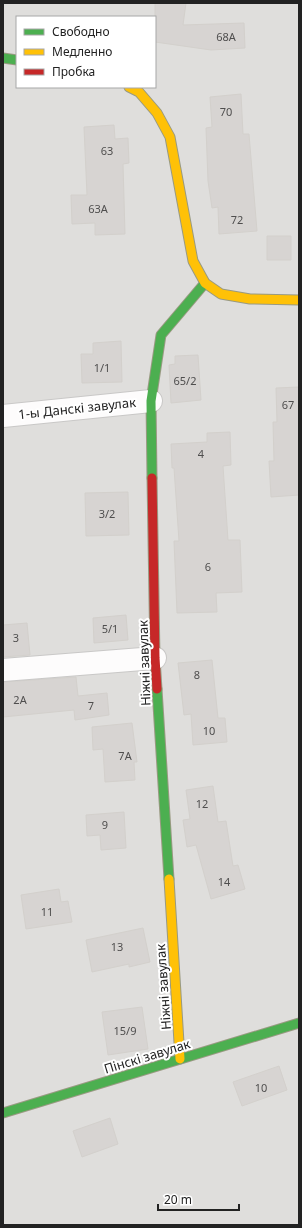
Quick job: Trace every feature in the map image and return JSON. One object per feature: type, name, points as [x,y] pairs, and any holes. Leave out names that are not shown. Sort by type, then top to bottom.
[{"type":"street","points":[[3,58],[16,60]]},
{"type":"street","points":[[131,88],[139,92],[157,113],[170,137],[192,261],[205,283],[221,294],[250,299],[299,300]]},
{"type":"street","name":"Ніжні завулак","points":[[180,1059],[155,658],[151,401],[161,335],[205,283]]},
{"type":"street","name":"1-ы Данскі завулак","points":[[3,416],[151,401]]},
{"type":"street","points":[[3,670],[155,658]]},
{"type":"street","name":"Пінскі завулак","points":[[3,1113],[299,1023]]},
{"type":"shaded area","points":[[3,3],[299,3],[299,1225],[3,1225]]},
{"type":"building","points":[[155,3],[186,3],[183,25],[244,23],[245,48],[211,50],[156,42]]},
{"type":"building","points":[[241,94],[243,134],[249,134],[257,231],[219,234],[218,207],[212,208],[208,181],[206,128],[212,127],[210,97]]},
{"type":"building","points":[[114,125],[115,139],[128,138],[129,163],[123,164],[125,234],[95,235],[95,223],[72,224],[71,195],[87,195],[84,127]]},
{"type":"building","points":[[267,236],[291,236],[291,260],[267,260]]},
{"type":"building","points":[[121,341],[122,382],[82,383],[81,354],[93,354],[93,343]]},
{"type":"building","points":[[198,355],[201,400],[171,403],[169,365],[175,364],[175,356]]},
{"type":"building","points":[[299,387],[299,495],[271,497],[269,461],[274,461],[273,422],[277,422],[276,388]]},
{"type":"building","points":[[230,432],[231,465],[223,466],[228,540],[240,540],[242,592],[216,593],[217,612],[177,613],[174,541],[179,541],[171,444],[207,442],[207,433]]},
{"type":"building","points":[[128,492],[129,535],[86,536],[85,493]]},
{"type":"building","points":[[126,615],[128,640],[94,643],[93,618]]},
{"type":"building","points":[[27,623],[30,655],[3,657],[3,625]]},
{"type":"building","points":[[212,660],[218,718],[225,718],[227,742],[193,745],[191,714],[184,715],[178,663]]},
{"type":"building","points":[[76,677],[78,696],[107,693],[109,715],[75,720],[74,710],[3,717],[3,682]]},
{"type":"building","points":[[132,723],[137,762],[134,762],[135,780],[105,782],[103,749],[93,750],[92,727]]},
{"type":"building","points":[[213,786],[218,822],[226,821],[233,866],[238,865],[245,889],[211,899],[196,845],[187,847],[183,820],[190,819],[186,790]]},
{"type":"building","points":[[124,812],[126,848],[101,850],[100,835],[87,836],[86,815]]},
{"type":"building","points":[[59,889],[61,902],[68,901],[72,922],[26,929],[21,895]]},
{"type":"building","points":[[143,928],[150,962],[129,967],[129,964],[92,972],[86,940]]},
{"type":"building","points":[[142,1007],[148,1049],[108,1055],[102,1012]]},
{"type":"building","points":[[279,1066],[287,1090],[242,1106],[233,1082]]},
{"type":"building","points":[[110,1118],[118,1144],[82,1157],[73,1131]]},
{"type":"traffic: fast","points":[[3,58],[16,60]]},
{"type":"traffic: fast","points":[[152,478],[151,401],[161,335],[205,283]]},
{"type":"traffic: fast","points":[[157,689],[169,879]]},
{"type":"traffic: fast","points":[[3,1113],[299,1023]]},
{"type":"traffic: slow","points":[[131,88],[139,92],[157,113],[170,137],[193,261],[205,283],[221,294],[250,299],[299,300]]},
{"type":"traffic: slow","points":[[169,879],[180,1059]]},
{"type":"traffic: jam","points":[[152,478],[155,658],[157,689]]}]
